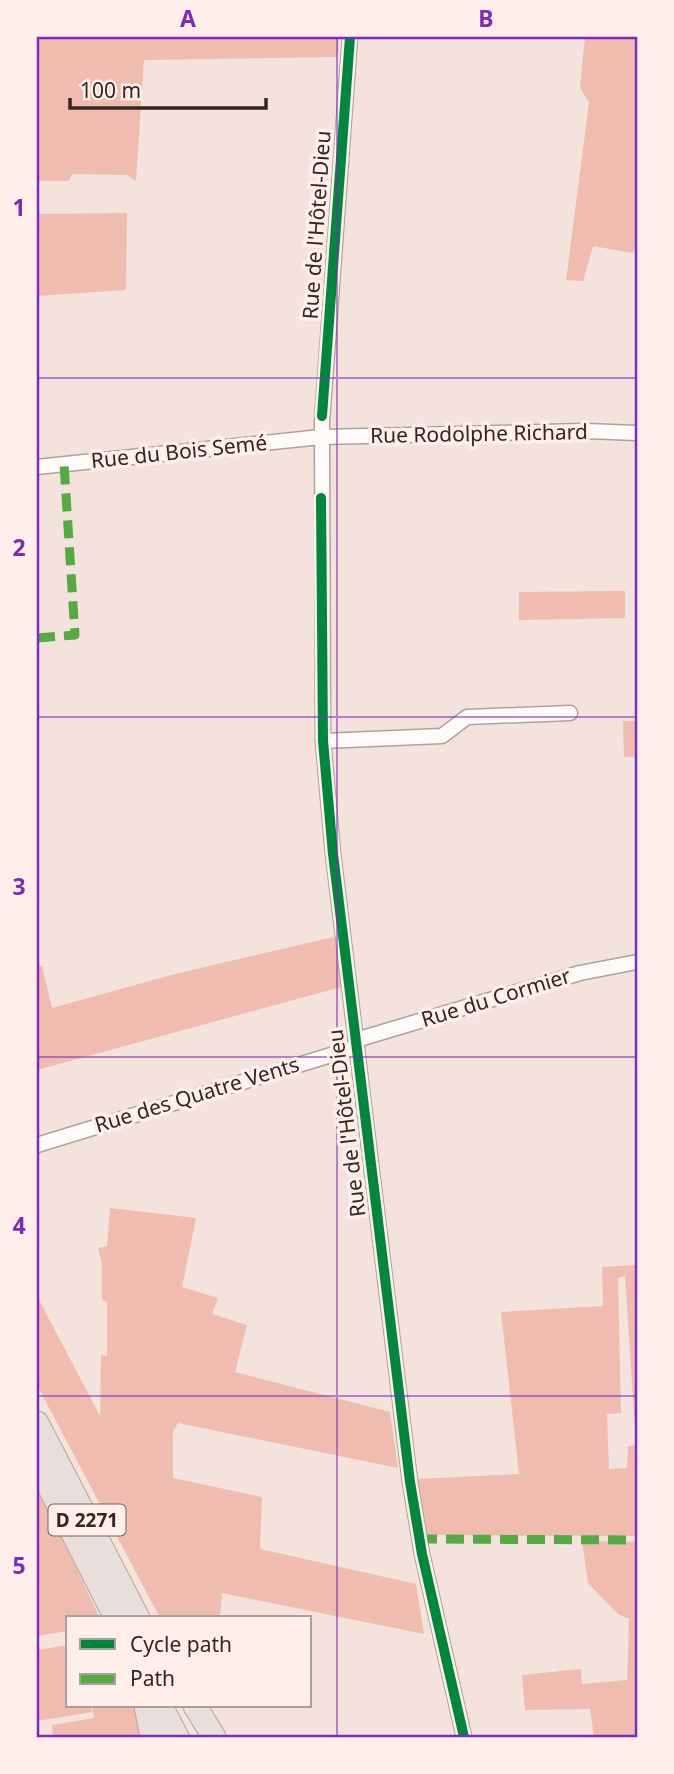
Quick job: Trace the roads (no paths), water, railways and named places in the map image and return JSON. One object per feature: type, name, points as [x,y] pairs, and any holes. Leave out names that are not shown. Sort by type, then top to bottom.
[{"type":"highway","name":"D 2271","points":[[37,1423],[139,1616]]},
{"type":"highway","name":"D 2271","points":[[37,1463],[113,1613]]},
{"type":"highway","points":[[146,1708],[152,1737]]},
{"type":"highway","points":[[162,1708],[177,1737]]},
{"type":"highway","points":[[184,1708],[199,1737]]},
{"type":"highway","points":[[196,1708],[214,1737]]},
{"type":"street","name":"Rue de l'Hôtel-Dieu","points":[[350,37],[321,437],[323,741],[410,1482],[422,1554],[464,1737]]},
{"type":"street","name":"Rue Rodolphe Richard","points":[[321,437],[586,431],[637,433]]},
{"type":"street","name":"Rue du Bois Semé","points":[[37,467],[321,437]]},
{"type":"street","points":[[323,741],[442,736],[467,717],[570,713]]},
{"type":"street","name":"Rue du Cormier","points":[[357,1043],[580,973],[637,962]]},
{"type":"street","name":"Rue des Quatre Vents","points":[[37,1145],[357,1043]]}]
